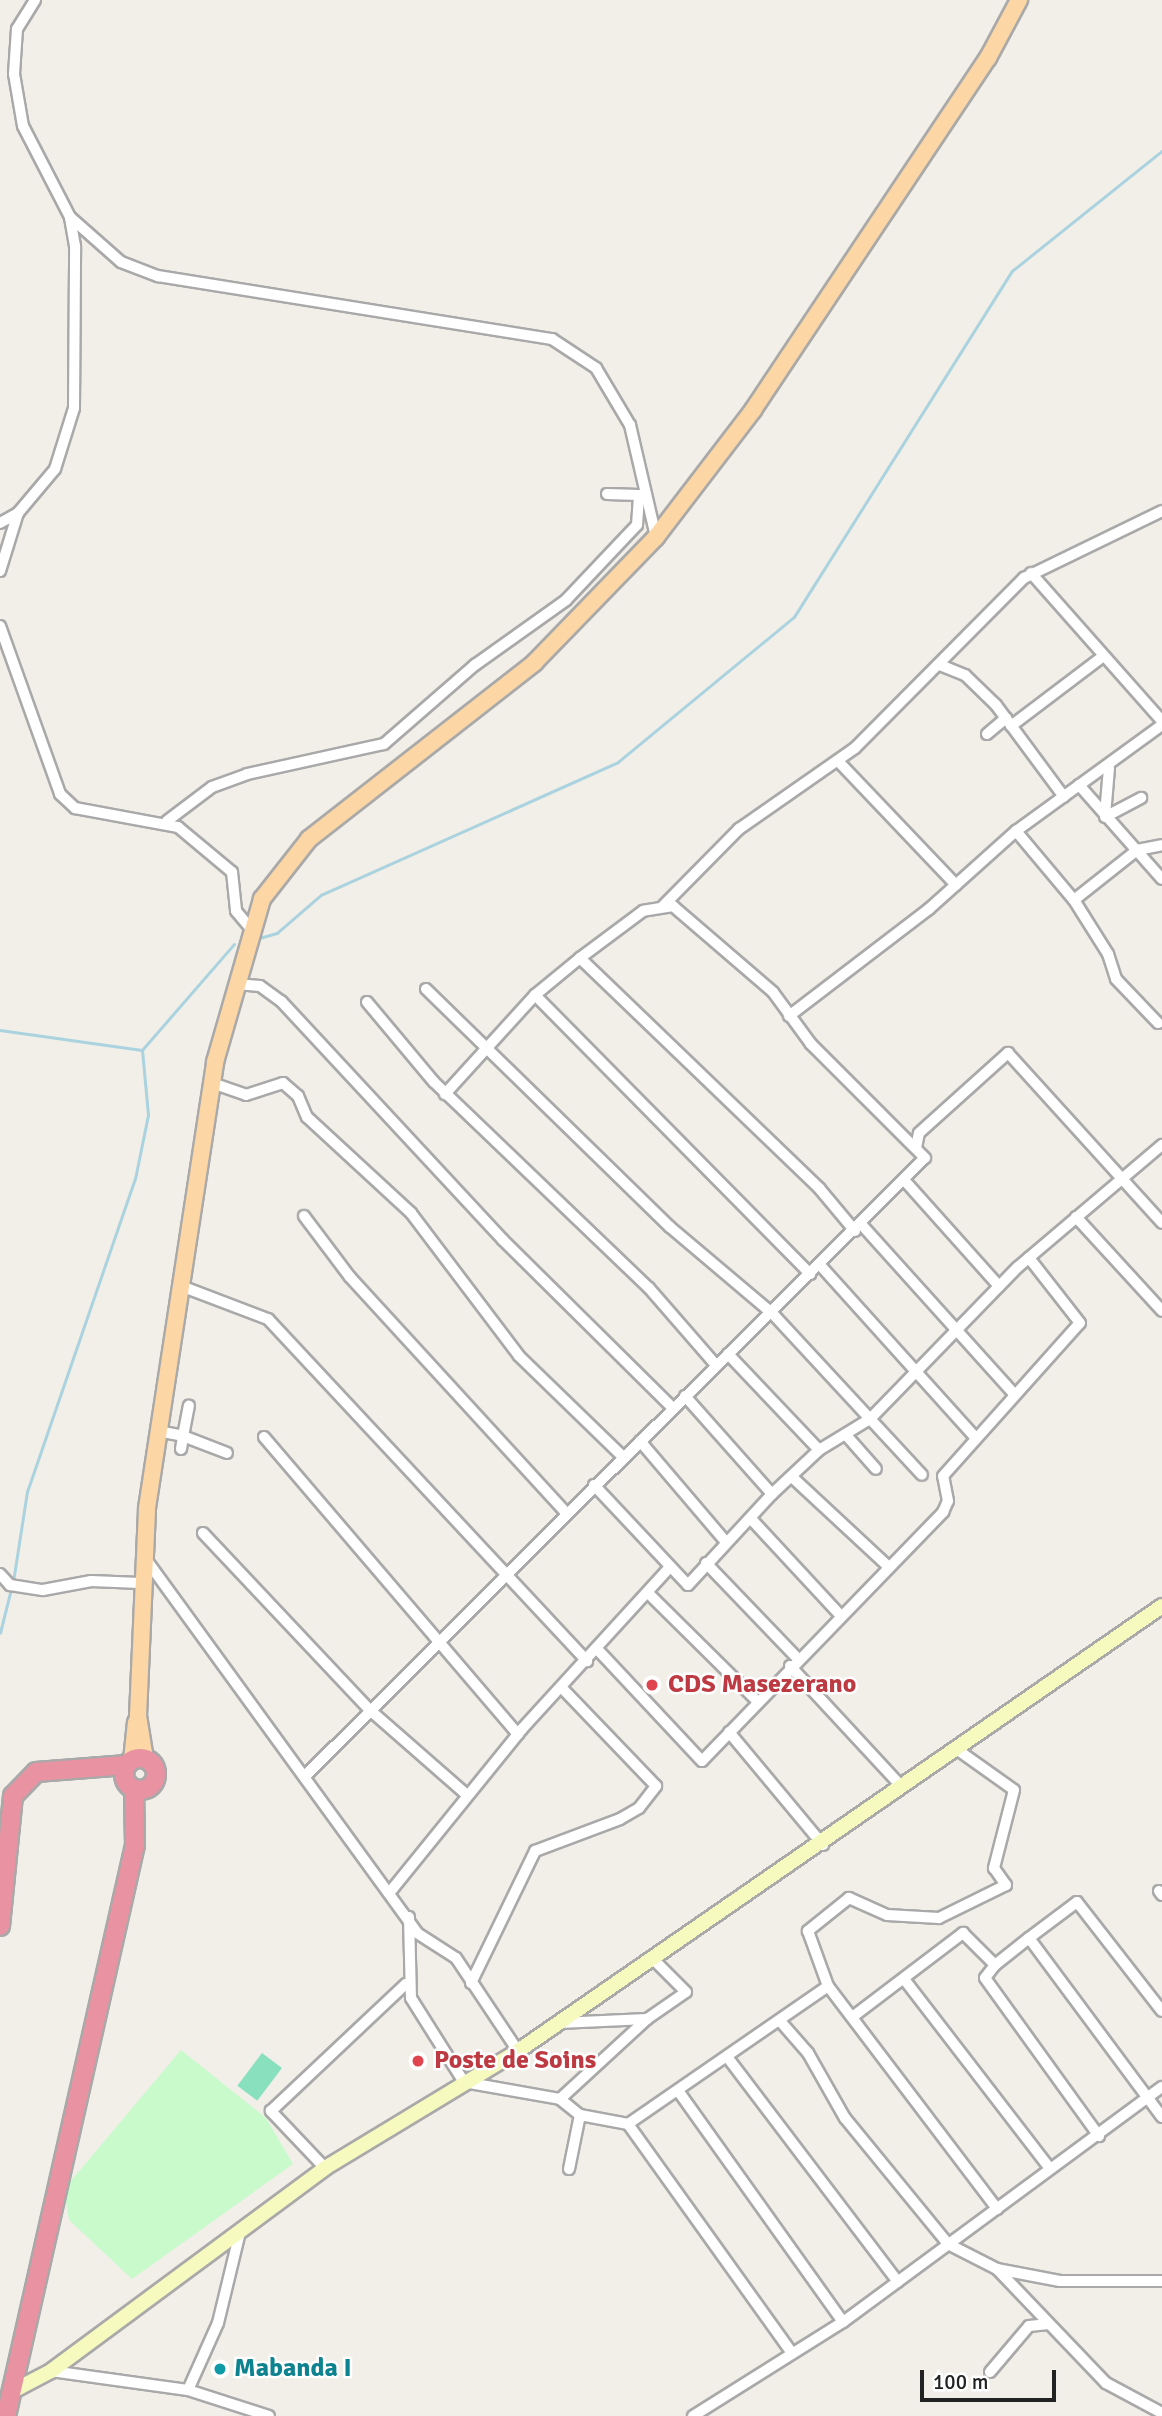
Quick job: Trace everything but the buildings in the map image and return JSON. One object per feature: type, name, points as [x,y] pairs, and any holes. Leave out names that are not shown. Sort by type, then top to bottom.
[{"type":"highway","points":[[0,1926],[13,1796],[36,1772],[87,1769],[135,1774],[136,1821],[6,2393],[6,2416]]},
{"type":"main road","points":[[135,1774],[143,1554],[158,1431],[212,1083],[251,929],[275,878],[309,839],[534,663],[656,537],[753,410],[988,58],[1019,0]]},
{"type":"main road","points":[[6,2393],[51,2371],[241,2227],[325,2168],[519,2051],[823,1845],[955,1748],[1162,1606]]},
{"type":"street","points":[[0,523],[18,513],[55,469],[72,427],[78,260],[70,218],[32,147],[17,102],[15,44],[35,0]]},
{"type":"street","points":[[70,218],[121,262],[158,276],[552,339],[596,368],[630,425],[656,537]]},
{"type":"street","points":[[167,821],[212,787],[247,774],[384,744],[475,665],[566,600],[637,525],[639,495],[607,494]]},
{"type":"street","points":[[0,571],[18,513]]},
{"type":"street","points":[[445,1094],[535,995],[580,957],[643,911],[664,905],[739,829],[838,761],[940,665],[1031,573],[1160,514]]},
{"type":"street","points":[[789,1016],[956,885],[1016,831],[1079,785],[1109,768],[1162,723],[1101,657],[1031,573]]},
{"type":"street","points":[[0,626],[60,794],[83,810],[167,821],[232,872],[236,911],[251,929]]},
{"type":"street","points":[[987,734],[1009,722],[1101,657]]},
{"type":"street","points":[[940,665],[965,675],[1009,722],[1064,797]]},
{"type":"street","points":[[838,761],[956,885]]},
{"type":"street","points":[[1105,817],[1109,768]]},
{"type":"street","points":[[1079,785],[1162,879]]},
{"type":"street","points":[[1105,817],[1141,798]]},
{"type":"street","points":[[1016,831],[1074,900],[1108,954],[1116,979],[1158,1023]]},
{"type":"street","points":[[1074,900],[1137,850],[1162,837]]},
{"type":"street","points":[[1149,844],[1162,845]]},
{"type":"street","points":[[305,1776],[440,1647],[621,1455],[640,1441],[716,1365],[773,1314],[925,1158],[789,1016],[751,970],[664,905]]},
{"type":"street","points":[[580,957],[858,1227],[1014,1394]]},
{"type":"street","points":[[236,984],[260,986],[281,1000],[503,1240],[673,1408]]},
{"type":"street","points":[[426,989],[670,1227],[773,1314],[922,1475]]},
{"type":"street","points":[[535,995],[810,1274]]},
{"type":"street","points":[[367,1002],[445,1094],[649,1288],[716,1365]]},
{"type":"street","points":[[916,1148],[919,1133],[1008,1053],[1162,1223]]},
{"type":"street","points":[[212,1083],[246,1095],[283,1083],[298,1096],[307,1117],[411,1213],[519,1356],[621,1455]]},
{"type":"street","points":[[594,1485],[668,1569],[688,1585],[725,1541],[753,1521],[772,1494],[819,1450],[870,1419],[998,1285],[1122,1176],[1162,1145]]},
{"type":"street","points":[[905,1181],[998,1285]]},
{"type":"street","points":[[304,1216],[350,1277],[565,1512]]},
{"type":"street","points":[[1076,1217],[1162,1311]]},
{"type":"street","points":[[598,1650],[702,1761],[839,1615],[890,1567],[947,1506],[943,1476],[975,1436],[1080,1323],[1029,1258]]},
{"type":"street","points":[[820,1265],[913,1375],[975,1436]]},
{"type":"street","points":[[181,1286],[268,1319],[505,1580],[587,1661]]},
{"type":"street","points":[[728,1354],[819,1450]]},
{"type":"street","points":[[685,1396],[772,1494]]},
{"type":"street","points":[[181,1449],[189,1406]]},
{"type":"street","points":[[158,1431],[183,1436],[228,1453]]},
{"type":"street","points":[[846,1435],[876,1469]]},
{"type":"street","points":[[264,1437],[440,1647],[518,1734]]},
{"type":"street","points":[[640,1441],[725,1541]]},
{"type":"street","points":[[792,1476],[890,1567]]},
{"type":"street","points":[[753,1521],[839,1615]]},
{"type":"street","points":[[204,1533],[371,1711],[467,1795]]},
{"type":"street","points":[[143,1554],[409,1917],[416,1933],[456,1958],[519,2051]]},
{"type":"street","points":[[706,1563],[902,1787]]},
{"type":"street","points":[[390,1892],[518,1734],[598,1650],[668,1569]]},
{"type":"street","points":[[0,1574],[10,1585],[43,1590],[91,1581],[140,1583]]},
{"type":"street","points":[[648,1593],[758,1702]]},
{"type":"street","points":[[471,1983],[535,1851],[620,1819],[639,1808],[656,1786],[562,1688]]},
{"type":"street","points":[[729,1732],[823,1845]]},
{"type":"street","points":[[955,1748],[1014,1790],[994,1868],[1006,1885],[939,1918],[887,1915],[849,1898],[808,1931],[828,1986],[855,2015],[997,2209]]},
{"type":"street","points":[[1099,2136],[985,1979],[995,1965],[1077,1902],[1162,2011]]},
{"type":"street","points":[[409,1917],[406,1984],[424,2023],[464,2082],[560,2099],[580,2115],[628,2124],[679,2092],[828,1986]]},
{"type":"street","points":[[855,2015],[963,1933],[995,1965]]},
{"type":"street","points":[[1029,1938],[1162,2117]]},
{"type":"street","points":[[560,2099],[647,2019],[686,1992],[653,1959]]},
{"type":"street","points":[[904,1979],[1048,2166]]},
{"type":"street","points":[[325,2168],[271,2111],[406,1984]]},
{"type":"street","points":[[557,2023],[647,2019]]},
{"type":"street","points":[[780,2021],[808,2053],[845,2118],[948,2244],[997,2269],[1060,2281],[1162,2281]]},
{"type":"street","points":[[728,2058],[898,2282]]},
{"type":"street","points":[[693,2416],[791,2352],[843,2322],[997,2209],[1048,2166],[1099,2136],[1162,2087]]},
{"type":"street","points":[[679,2092],[843,2322]]},
{"type":"street","points":[[569,2169],[580,2115]]},
{"type":"street","points":[[628,2124],[791,2352]]},
{"type":"street","points":[[188,2390],[218,2323],[241,2227]]},
{"type":"street","points":[[997,2269],[1106,2383],[1162,2413]]},
{"type":"street","points":[[990,2372],[1030,2326],[1049,2324]]},
{"type":"street","points":[[51,2371],[188,2390],[269,2416]]},
{"type":"green space","points":[[181,2050],[266,2118],[293,2164],[132,2279],[69,2220],[64,2189]]},
{"type":"green space","points":[[262,2053],[282,2068],[257,2101],[237,2086]]},
{"type":"waterway","points":[[256,939],[277,933],[321,895],[618,762],[794,617],[1012,271],[1162,151]]},
{"type":"waterway","points":[[0,1030],[142,1050],[234,944]]},
{"type":"waterway","points":[[13,1582],[27,1492],[135,1179],[148,1115],[142,1050]]},
{"type":"waterway","points":[[0,1633],[11,1589]]},
{"type":"place","name":"CDS Masezerano","points":[[652,1685]]},
{"type":"place","name":"Poste de Soins","points":[[418,2061]]},
{"type":"place","name":"Mabanda I","points":[[220,2369]]}]
